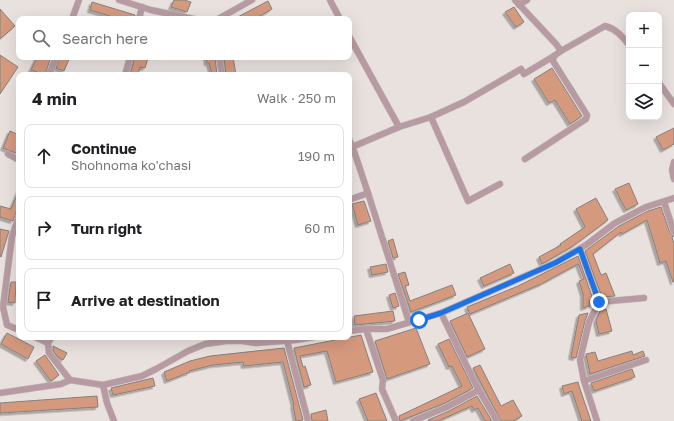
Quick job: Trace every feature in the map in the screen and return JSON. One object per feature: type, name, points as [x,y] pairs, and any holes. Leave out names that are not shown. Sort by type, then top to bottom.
[{"type":"street","points":[[73,16],[79,0]]},
{"type":"street","points":[[119,0],[181,16]]},
{"type":"street","points":[[223,16],[252,0]]},
{"type":"street","points":[[330,0],[338,16]]},
{"type":"street","points":[[517,2],[527,0]]},
{"type":"street","points":[[517,2],[561,51]]},
{"type":"street","points":[[140,16],[142,7]]},
{"type":"street","points":[[409,322],[368,193],[352,150],[399,127],[431,117],[464,102],[521,69],[524,74],[605,26],[618,32],[626,41]]},
{"type":"street","points":[[352,41],[399,127]]},
{"type":"street","points":[[525,160],[587,117],[553,61],[554,56]]},
{"type":"street","points":[[50,72],[55,60]]},
{"type":"street","points":[[126,72],[129,60]]},
{"type":"street","points":[[220,60],[222,72]]},
{"type":"street","points":[[660,84],[674,104]]},
{"type":"street","points":[[431,117],[468,201],[500,184]]},
{"type":"street","points":[[8,154],[16,157]]},
{"type":"street","points":[[674,162],[672,170],[674,179]]},
{"type":"street","points":[[352,199],[368,193]]},
{"type":"street","points":[[352,331],[366,329],[387,329],[441,313],[555,263],[580,249],[615,223],[646,207],[674,198]]},
{"type":"street","points":[[664,202],[674,232]]},
{"type":"street","points":[[16,225],[12,236],[3,307],[7,325],[16,329]]},
{"type":"street","points":[[580,249],[599,302],[589,322],[580,360],[584,381],[597,421]]},
{"type":"street","points":[[0,271],[7,277]]},
{"type":"street","points":[[599,302],[644,298]]},
{"type":"street","points":[[441,313],[479,390],[497,421]]},
{"type":"street","points":[[366,329],[383,380],[382,389],[396,421]]},
{"type":"street","points":[[42,340],[48,343]]},
{"type":"street","points":[[50,340],[48,343],[49,353],[70,380]]},
{"type":"street","points":[[0,393],[61,384],[70,380],[103,385],[142,376],[188,351],[205,344],[226,341],[256,343],[293,340]]},
{"type":"street","points":[[287,341],[308,421]]},
{"type":"street","points":[[584,381],[646,360]]},
{"type":"street","points":[[103,385],[107,403],[114,421]]},
{"type":"street","points":[[414,421],[447,407],[479,390]]},
{"type":"building","points":[[174,0],[191,2],[187,12],[171,7]]},
{"type":"building","points":[[268,1],[272,9],[260,16],[240,16]]},
{"type":"building","points":[[92,2],[135,16],[110,16],[90,10]]},
{"type":"building","points":[[514,7],[524,22],[516,27],[505,12]]},
{"type":"building","points":[[0,9],[15,26],[0,39]]},
{"type":"building","points":[[0,55],[18,67],[0,94]]},
{"type":"building","points":[[36,60],[50,60],[46,72],[37,72],[31,70]]},
{"type":"building","points":[[59,60],[69,60],[64,71],[56,68]]},
{"type":"building","points":[[134,60],[147,60],[145,68],[140,67],[139,72],[131,72]]},
{"type":"building","points":[[206,60],[215,60],[217,72],[211,72],[209,63],[207,63]]},
{"type":"building","points":[[224,60],[234,60],[236,72],[226,72]]},
{"type":"building","points":[[552,68],[582,116],[570,124],[555,100],[549,103],[534,79]]},
{"type":"building","points":[[674,128],[674,144],[663,150],[656,137]]},
{"type":"building","points":[[10,131],[16,134],[16,153],[3,148]]},
{"type":"building","points":[[629,183],[638,204],[626,210],[615,189]]},
{"type":"building","points":[[16,197],[16,212],[13,221],[0,217],[0,206],[11,209]]},
{"type":"building","points":[[596,198],[608,220],[573,246],[542,264],[539,257],[561,245],[560,244],[585,227],[576,209]]},
{"type":"building","points":[[364,201],[371,221],[358,225],[352,204]]},
{"type":"building","points":[[661,207],[670,233],[674,236],[672,237],[674,244],[674,282],[666,261],[660,263],[647,220],[622,234],[621,232],[593,254],[601,275],[606,273],[615,296],[602,297],[585,251],[619,226],[648,211]]},
{"type":"building","points":[[0,229],[9,231],[1,257],[0,256]]},
{"type":"building","points":[[393,239],[398,257],[393,258],[388,241]]},
{"type":"building","points":[[578,256],[594,302],[592,306],[590,300],[589,306],[583,308],[583,294],[579,281],[584,279],[578,264],[541,284],[470,314],[467,307],[518,286]]},
{"type":"building","points":[[386,264],[388,272],[372,275],[370,267]]},
{"type":"building","points":[[510,264],[514,273],[484,286],[480,278]]},
{"type":"building","points":[[405,272],[409,285],[405,286],[410,301],[452,285],[456,295],[411,312],[398,274]]},
{"type":"building","points":[[11,282],[16,282],[15,303],[8,302]]},
{"type":"building","points":[[395,293],[399,306],[393,308],[389,295]]},
{"type":"building","points":[[606,309],[612,331],[599,334],[596,321],[600,311]]},
{"type":"building","points":[[393,311],[395,321],[355,325],[354,316]]},
{"type":"building","points":[[468,313],[485,349],[467,357],[450,321]]},
{"type":"building","points":[[588,313],[576,358],[571,357],[579,315]]},
{"type":"building","points":[[416,328],[430,364],[387,379],[375,341]]},
{"type":"building","points":[[7,333],[16,338],[16,340],[20,340],[34,347],[28,359],[1,344]]},
{"type":"building","points":[[361,335],[373,372],[336,382],[327,351],[300,356],[311,385],[304,387],[294,348],[335,340],[352,340],[352,337]]},
{"type":"building","points":[[449,339],[473,388],[445,403],[400,421],[399,416],[462,386],[452,366],[449,367],[438,344]]},
{"type":"building","points":[[53,346],[67,353],[63,360],[53,351]]},
{"type":"building","points":[[284,348],[303,420],[296,421],[294,405],[283,362],[244,366],[243,362],[213,365],[189,371],[190,372],[167,381],[164,372],[190,361],[210,356]]},
{"type":"building","points":[[632,351],[633,355],[643,351],[645,356],[590,374],[586,354],[595,352],[598,361]]},
{"type":"building","points":[[45,355],[59,375],[51,381],[36,361]]},
{"type":"building","points":[[480,365],[501,406],[513,400],[522,416],[513,421],[501,421],[473,368]]},
{"type":"building","points":[[632,369],[635,377],[594,391],[591,383]]},
{"type":"building","points":[[153,378],[155,386],[113,395],[111,388]]},
{"type":"building","points":[[578,382],[591,421],[582,421],[572,391],[564,394],[562,386]]},
{"type":"building","points":[[376,393],[387,421],[368,421],[359,399]]},
{"type":"building","points":[[97,396],[98,407],[0,413],[0,403]]},
{"type":"building","points":[[477,396],[492,421],[485,421],[478,408],[474,410],[472,406],[438,421],[428,420],[449,411]]},
{"type":"building","points":[[326,410],[328,421],[312,421],[311,414]]},
{"type":"route","points":[[419,320],[441,313],[555,263],[580,249],[599,302]]}]
